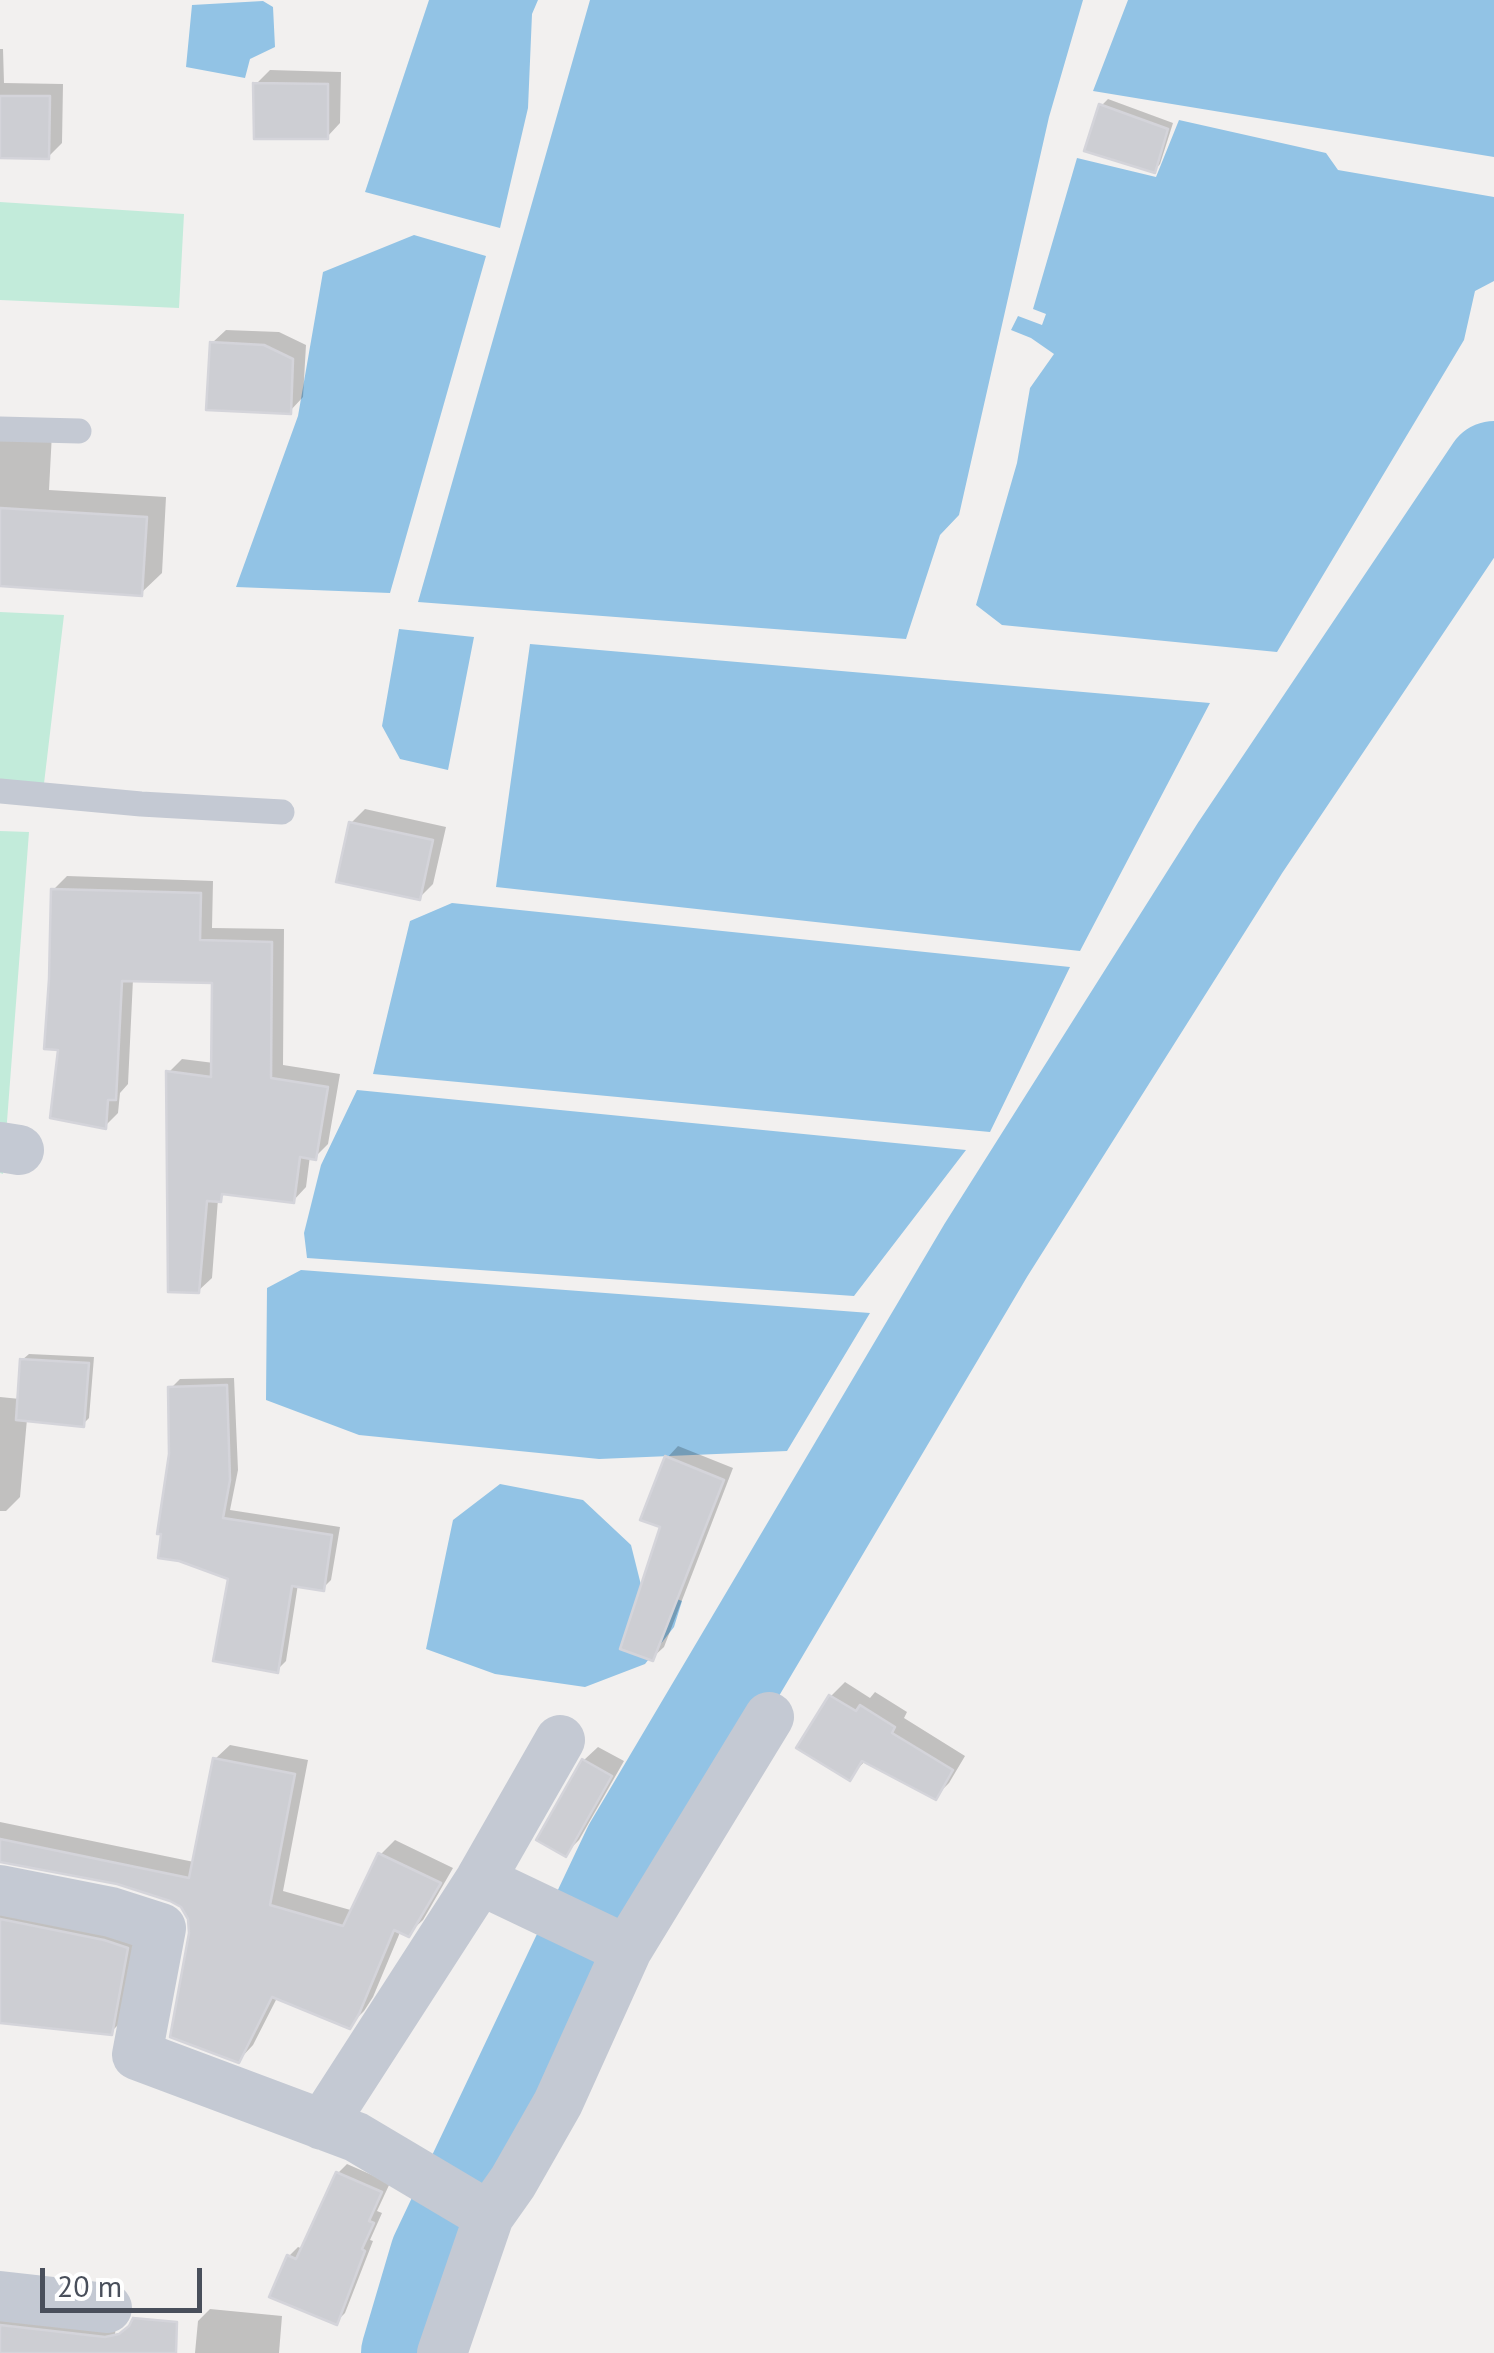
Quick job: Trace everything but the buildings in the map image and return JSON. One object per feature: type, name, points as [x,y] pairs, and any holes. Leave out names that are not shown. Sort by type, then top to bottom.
[{"type":"street","points":[[442,2353],[489,2216],[558,2102],[627,1950],[769,1716]]},
{"type":"street","points":[[339,2131],[560,1740]]},
{"type":"street","points":[[480,1880],[627,1950]]},
{"type":"street","points":[[0,1890],[111,1912],[161,1928],[137,2055],[339,2131],[489,2216]]},
{"type":"street","points":[[0,2296],[107,2308]]},
{"type":"lane","points":[[0,430],[79,431]]},
{"type":"lane","points":[[0,791],[282,812]]},
{"type":"green space","points":[[0,202],[184,214],[179,308],[0,300]]},
{"type":"green space","points":[[0,612],[64,615],[43,792],[0,788]]},
{"type":"green space","points":[[0,831],[29,832],[3,1174],[0,1173]]},
{"type":"water","points":[[429,0],[538,0],[532,14],[528,108],[500,228],[365,192]]},
{"type":"water","points":[[590,0],[1083,0],[1049,117],[959,515],[940,535],[906,639],[418,602]]},
{"type":"water","points":[[1128,0],[1494,0],[1494,157],[1093,91]]},
{"type":"water","points":[[263,1],[273,7],[275,47],[250,59],[245,78],[186,67],[192,5]]},
{"type":"water","points":[[1179,120],[1326,153],[1338,170],[1494,197],[1494,281],[1475,291],[1464,340],[1277,652],[1002,625],[976,605],[1017,463],[1030,388],[1054,354],[1011,330],[1018,316],[1042,325],[1046,314],[1033,309],[1077,158],[1156,177]]},
{"type":"water","points":[[414,235],[486,256],[390,593],[236,587],[298,416],[323,272]]},
{"type":"water","points":[[399,629],[474,637],[448,770],[400,759],[382,726]]},
{"type":"water","points":[[530,644],[1210,703],[1080,951],[496,887]]},
{"type":"water","points":[[452,903],[1070,967],[990,1132],[373,1074],[410,921]]},
{"type":"water","points":[[357,1090],[966,1150],[854,1296],[307,1258],[304,1233],[321,1165]]},
{"type":"water","points":[[301,1270],[870,1313],[787,1451],[599,1459],[359,1435],[266,1400],[267,1288]]},
{"type":"water","points":[[500,1484],[583,1500],[631,1545],[641,1585],[682,1601],[674,1627],[645,1664],[585,1687],[495,1674],[426,1649],[453,1520]]},
{"type":"waterway","points":[[410,2353],[439,2255],[632,1848],[986,1250],[1240,848],[1494,470]]}]
